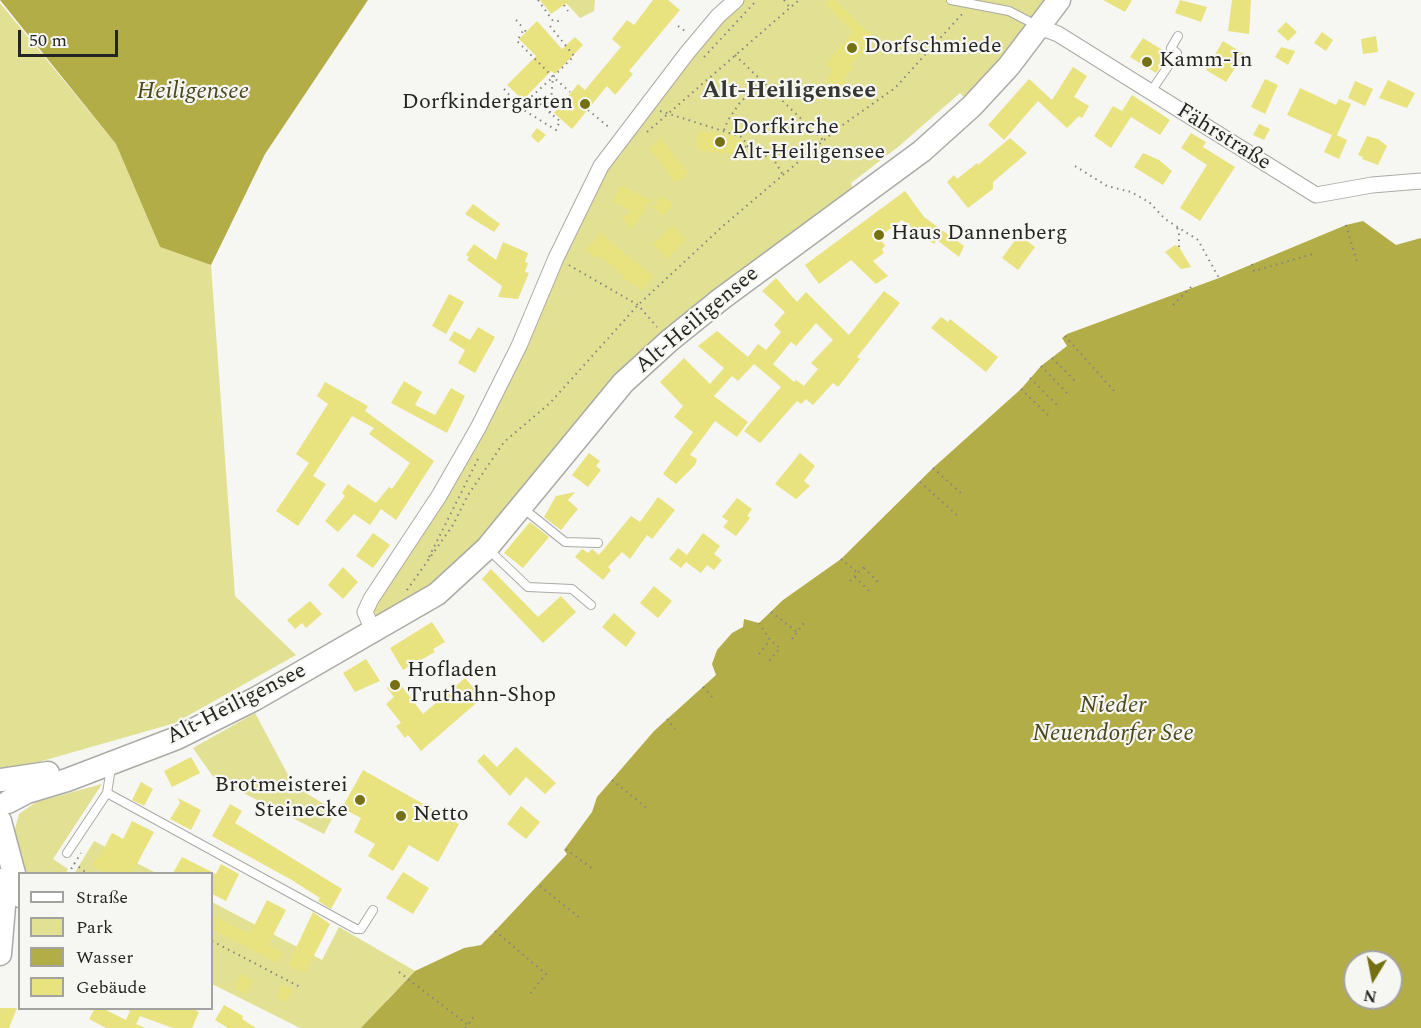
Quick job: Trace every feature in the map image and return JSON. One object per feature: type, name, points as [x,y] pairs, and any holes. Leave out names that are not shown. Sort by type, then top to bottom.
[{"type":"main road","name":"Alt-Heiligensee","points":[[3,814],[27,792],[156,747],[219,717],[374,633],[437,594],[487,548],[623,383],[669,340],[807,234],[922,151],[985,92],[1040,27],[1059,0]]},
{"type":"main road","name":"Alt-Heiligensee","points":[[0,780],[88,769]]},
{"type":"main road","points":[[0,780],[7,789],[3,814],[18,886]]},
{"type":"main road","points":[[0,880],[4,906],[0,956]]},
{"type":"main road","points":[[0,956],[13,943],[18,932]]},
{"type":"street","points":[[374,633],[365,612],[371,598],[458,466],[519,346],[556,258],[601,166],[621,137],[709,26],[736,0]]},
{"type":"street","name":"Fährstraße","points":[[1040,27],[1058,34],[1316,195],[1372,185],[1421,181]]},
{"type":"lane","points":[[951,0],[1009,11],[1040,27]]},
{"type":"lane","points":[[1150,93],[1177,53],[1171,48],[1178,36]]},
{"type":"lane","points":[[520,506],[565,543],[598,543]]},
{"type":"lane","points":[[487,548],[528,587],[541,590],[572,589],[591,605]]},
{"type":"lane","points":[[88,769],[107,793],[356,929],[361,929],[373,909]]},
{"type":"lane","points":[[67,853],[107,793]]},
{"type":"path","points":[[538,0],[553,21],[561,21]]},
{"type":"path","points":[[697,65],[757,0]]},
{"type":"path","points":[[784,0],[790,8]]},
{"type":"path","points":[[588,110],[621,137],[636,141],[799,0]]},
{"type":"path","points":[[564,5],[568,11]]},
{"type":"path","points":[[406,591],[453,525],[468,495],[504,441],[550,403],[638,305],[823,140],[895,88],[970,5]]},
{"type":"path","points":[[516,20],[525,30],[518,41],[570,92]]},
{"type":"path","points":[[522,110],[532,96],[574,56],[550,26]]},
{"type":"path","points":[[678,26],[684,31]]},
{"type":"path","points":[[735,55],[823,140]]},
{"type":"path","points":[[550,113],[553,77]]},
{"type":"path","points":[[724,130],[739,104],[761,80]]},
{"type":"path","points":[[504,89],[522,110],[556,130],[560,121],[532,96]]},
{"type":"path","points":[[660,111],[704,127],[724,130],[742,137],[749,148]]},
{"type":"path","points":[[743,146],[774,160],[783,175]]},
{"type":"path","points":[[1075,166],[1107,186],[1131,192],[1149,202],[1165,219],[1198,240],[1219,278]]},
{"type":"path","points":[[1175,225],[1179,231],[1179,247]]},
{"type":"path","points":[[1346,225],[1358,262]]},
{"type":"path","points":[[1248,273],[1312,254]]},
{"type":"path","points":[[556,258],[638,305],[669,340]]},
{"type":"path","points":[[1252,264],[1254,271]]},
{"type":"path","points":[[1173,305],[1193,285]]},
{"type":"path","points":[[1065,336],[1116,393]]},
{"type":"path","points":[[1052,358],[1075,381]]},
{"type":"path","points":[[1041,366],[1069,395]]},
{"type":"path","points":[[1030,378],[1057,405]]},
{"type":"path","points":[[1022,389],[1047,415]]},
{"type":"path","points":[[933,468],[962,494]]},
{"type":"path","points":[[920,482],[959,517]]},
{"type":"path","points":[[841,559],[858,573]]},
{"type":"path","points":[[850,581],[865,567],[879,583]]},
{"type":"path","points":[[855,577],[869,591]]},
{"type":"path","points":[[771,612],[797,632]]},
{"type":"path","points":[[759,623],[770,640],[780,648],[769,661]]},
{"type":"path","points":[[792,639],[804,623]]},
{"type":"path","points":[[759,654],[770,640]]},
{"type":"path","points":[[703,687],[715,700]]},
{"type":"path","points":[[667,719],[675,729]]},
{"type":"path","points":[[612,780],[649,810]]},
{"type":"path","points":[[566,849],[594,870]]},
{"type":"path","points":[[74,863],[87,872]]},
{"type":"path","points":[[540,886],[580,918]]},
{"type":"path","points":[[495,931],[546,974],[530,994]]},
{"type":"path","points":[[213,942],[302,988]]},
{"type":"path","points":[[399,972],[466,1027],[476,1014]]},
{"type":"green space","points":[[571,0],[595,0],[594,11],[580,18],[566,3]]},
{"type":"green space","points":[[742,0],[1051,0],[968,101],[960,93],[898,147],[851,183],[854,193],[762,259],[450,574],[377,617],[372,608],[424,528],[585,201],[686,58]]},
{"type":"green space","points":[[0,3],[116,144],[160,247],[211,265],[235,596],[296,655],[175,723],[0,773]]},
{"type":"green space","points":[[255,713],[294,786],[336,811],[324,834],[214,778],[193,748]]},
{"type":"green space","points":[[102,784],[53,859],[68,869],[66,872],[26,872],[14,833],[19,814],[36,802]]},
{"type":"green space","points":[[94,841],[154,872],[75,872]]},
{"type":"green space","points":[[213,903],[322,960],[339,927],[415,971],[387,1000],[378,1028],[300,1028],[213,984]]},
{"type":"water","name":"Heiligensee","points":[[0,0],[368,0],[265,154],[211,265],[160,247],[116,144]]},
{"type":"water","name":"Nieder Neuendorfer See","points":[[1363,221],[1396,245],[1421,238],[1421,1028],[361,1028],[415,971],[464,948],[481,945],[567,854],[564,850],[592,812],[597,797],[654,731],[716,675],[712,664],[717,650],[732,633],[743,627],[744,619],[759,623],[783,600],[841,559],[933,468],[1021,389],[1041,366],[1067,346],[1062,338],[1067,334],[1219,278],[1346,225]]},
{"type":"building","points":[[540,0],[571,0],[551,14]]},
{"type":"building","points":[[653,0],[668,0],[680,10],[629,71],[633,74],[615,95],[607,86],[572,129],[554,113],[578,84],[585,90],[621,47],[612,39],[627,20],[634,25]]},
{"type":"building","points":[[829,0],[835,0],[875,39],[850,66],[853,68],[843,80],[853,89],[847,97],[826,79],[833,70],[826,64],[853,32],[825,4]]},
{"type":"building","points":[[1103,0],[1132,0],[1125,12]]},
{"type":"building","points":[[1180,0],[1207,7],[1201,22],[1175,13]]},
{"type":"building","points":[[1232,0],[1251,0],[1249,34],[1228,31]]},
{"type":"building","points":[[537,21],[562,49],[575,37],[583,45],[555,74],[551,71],[523,100],[507,85],[536,56],[519,39]]},
{"type":"building","points":[[1286,22],[1297,32],[1288,41],[1277,31]]},
{"type":"building","points":[[1322,32],[1333,40],[1326,51],[1314,43]]},
{"type":"building","points":[[1376,36],[1378,52],[1363,54],[1361,39]]},
{"type":"building","points":[[1143,38],[1169,54],[1156,73],[1130,57]]},
{"type":"building","points":[[1223,41],[1244,54],[1226,82],[1206,70]]},
{"type":"building","points":[[1281,47],[1295,51],[1288,65],[1275,57]]},
{"type":"building","points":[[1073,67],[1087,76],[1074,97],[1089,106],[1082,118],[1079,116],[1067,128],[1038,101],[1004,140],[988,125],[1029,79],[1052,100]]},
{"type":"building","points":[[1265,79],[1278,85],[1265,114],[1251,107]]},
{"type":"building","points":[[1388,80],[1415,93],[1407,108],[1379,98]]},
{"type":"building","points":[[1355,81],[1373,89],[1365,106],[1348,98]]},
{"type":"building","points":[[1300,88],[1336,105],[1339,99],[1351,104],[1337,135],[1347,140],[1339,159],[1324,152],[1332,135],[1287,115]]},
{"type":"building","points":[[1132,95],[1170,120],[1160,135],[1131,117],[1111,148],[1094,136],[1113,106],[1122,111]]},
{"type":"building","points":[[1259,124],[1270,129],[1264,140],[1253,135]]},
{"type":"building","points":[[537,128],[546,135],[538,143],[531,136]]},
{"type":"building","name":"Dorfkirche Alt-Heiligensee","points":[[701,131],[735,136],[734,139],[744,140],[743,151],[733,150],[732,154],[699,150],[696,144],[697,136]]},
{"type":"building","points":[[1191,133],[1206,142],[1203,147],[1235,167],[1200,221],[1180,208],[1207,165],[1181,148]]},
{"type":"building","points":[[1367,136],[1378,139],[1387,146],[1378,165],[1358,155]]},
{"type":"building","points":[[661,138],[688,173],[676,183],[649,148]]},
{"type":"building","points":[[1010,138],[1027,153],[993,182],[993,189],[968,208],[947,182],[954,175],[957,179],[977,163],[978,165]]},
{"type":"building","points":[[1143,153],[1159,160],[1172,171],[1163,185],[1134,167]]},
{"type":"building","points":[[621,185],[649,200],[653,198],[631,229],[622,218],[631,211],[613,201]]},
{"type":"building","points":[[905,191],[924,217],[964,246],[959,257],[937,240],[934,244],[902,220],[879,237],[885,246],[882,249],[884,253],[873,261],[888,276],[876,284],[851,260],[819,284],[805,265]]},
{"type":"building","points":[[662,195],[673,205],[663,216],[653,207]]},
{"type":"building","points":[[473,204],[500,224],[494,232],[465,214]]},
{"type":"building","points":[[673,225],[686,240],[667,259],[653,244]]},
{"type":"building","points":[[600,233],[653,276],[642,290],[623,278],[624,276],[598,255],[596,258],[586,250]]},
{"type":"building","points":[[1019,235],[1035,247],[1018,270],[1002,258]]},
{"type":"building","points":[[503,242],[528,253],[525,272],[529,273],[518,299],[498,297],[502,286],[467,260],[469,257],[466,255],[474,244],[496,260]]},
{"type":"building","points":[[1175,245],[1179,247],[1191,267],[1181,269],[1165,252]]},
{"type":"building","points":[[776,278],[797,302],[806,292],[849,335],[884,291],[900,303],[857,357],[860,359],[838,387],[833,383],[813,405],[806,399],[801,404],[797,401],[760,443],[744,431],[781,387],[754,364],[738,381],[732,376],[714,396],[748,422],[737,437],[715,421],[690,455],[697,459],[695,465],[676,484],[663,474],[693,432],[674,417],[683,406],[660,382],[684,358],[710,384],[724,368],[698,346],[717,331],[748,357],[758,344],[766,350],[781,332],[774,325],[785,312],[762,291]],"holes":[[[816,323],[833,340],[811,363],[818,369],[804,386],[796,380],[794,382],[773,364],[791,342],[796,346]]]},
{"type":"building","points":[[449,294],[464,302],[446,334],[432,326]]},
{"type":"building","points":[[941,317],[948,322],[950,319],[998,357],[986,372],[931,328]]},
{"type":"building","points":[[478,327],[495,337],[475,373],[458,363],[465,350],[449,340],[454,331],[470,340]]},
{"type":"building","points":[[404,381],[422,392],[415,405],[435,415],[451,388],[465,396],[447,433],[391,403]]},
{"type":"building","points":[[325,382],[368,406],[365,411],[434,461],[396,520],[381,509],[370,525],[354,514],[338,532],[325,521],[345,496],[342,493],[348,484],[376,503],[389,487],[392,489],[410,463],[369,434],[374,428],[352,416],[313,476],[326,484],[298,526],[276,511],[309,463],[296,454],[328,404],[317,396]]},
{"type":"building","points":[[589,453],[600,461],[596,466],[601,470],[588,487],[572,475]]},
{"type":"building","points":[[800,453],[815,466],[804,481],[810,486],[796,499],[775,484]]},
{"type":"building","points":[[575,492],[568,500],[578,509],[561,530],[544,517],[556,496]]},
{"type":"building","points":[[658,497],[675,510],[652,539],[647,535],[630,559],[622,552],[608,567],[611,570],[603,580],[575,557],[582,549],[588,553],[592,549],[599,555],[631,516],[640,522]]},
{"type":"building","points":[[737,498],[752,509],[747,516],[750,518],[736,536],[723,527],[728,521],[722,517]]},
{"type":"building","points":[[530,522],[549,537],[523,568],[504,553]]},
{"type":"building","points":[[373,533],[390,545],[373,568],[356,556]]},
{"type":"building","points":[[703,533],[720,546],[714,554],[722,560],[714,570],[707,565],[701,573],[686,562],[681,568],[669,559],[678,548],[687,555]]},
{"type":"building","points":[[343,567],[358,582],[343,599],[328,585]]},
{"type":"building","points":[[491,569],[538,617],[561,596],[576,612],[543,643],[482,579]]},
{"type":"building","points":[[654,586],[672,601],[658,618],[640,603]]},
{"type":"building","points":[[310,601],[322,614],[306,628],[302,623],[295,629],[287,620]]},
{"type":"building","points":[[614,613],[636,633],[626,647],[602,627]]},
{"type":"building","points":[[432,622],[445,642],[433,649],[435,652],[403,670],[390,648]]},
{"type":"building","points":[[366,659],[380,681],[355,692],[343,673]]},
{"type":"building","points":[[465,678],[482,698],[421,751],[408,735],[405,738],[396,726],[401,723],[386,704],[394,697],[387,688],[397,680],[423,714]]},
{"type":"building","points":[[516,747],[556,783],[545,794],[526,777],[510,796],[477,761],[484,754],[497,767]]},
{"type":"building","points":[[191,757],[200,773],[172,787],[164,771]]},
{"type":"building","name":"Netto","points":[[363,770],[459,824],[438,862],[409,845],[393,871],[368,856],[375,844],[354,832],[361,818],[342,808]]},
{"type":"building","points":[[141,782],[153,789],[144,806],[132,800]]},
{"type":"building","points":[[178,798],[201,810],[191,830],[170,819],[180,803]]},
{"type":"building","points":[[230,804],[242,811],[235,823],[342,889],[331,909],[318,901],[320,898],[290,879],[212,836]]},
{"type":"building","points":[[521,806],[540,822],[526,839],[507,824]]},
{"type":"building","points":[[132,821],[154,832],[133,872],[103,872],[91,865],[100,856],[112,833],[123,839]]},
{"type":"building","points":[[182,857],[212,872],[174,872]]},
{"type":"building","points":[[221,864],[239,874],[226,901],[213,894],[213,872],[216,874]]},
{"type":"building","points":[[403,872],[429,888],[413,914],[386,898]]},
{"type":"building","points":[[267,900],[286,910],[268,945],[283,952],[278,963],[213,930],[213,916],[250,934]]},
{"type":"building","points":[[313,912],[330,924],[305,973],[288,965]]},
{"type":"building","points":[[241,974],[253,980],[246,994],[234,988]]},
{"type":"building","points":[[282,985],[292,989],[287,1002],[277,998]]},
{"type":"building","points":[[224,1005],[243,1016],[242,1019],[256,1028],[228,1028],[215,1020]]},
{"type":"building","points":[[0,1008],[17,1008],[9,1028],[0,1028]]},
{"type":"building","points":[[94,1010],[106,1010],[126,1020],[130,1011],[128,1010],[196,1010],[199,1012],[192,1028],[173,1028],[140,1016],[136,1024],[145,1028],[106,1028],[89,1019]]},
{"type":"place","name":"Dorfschmiede","points":[[852,48]]},
{"type":"place","name":"Kamm-In","points":[[1147,62]]},
{"type":"place","name":"Dorfkindergarten","points":[[585,104]]},
{"type":"place","name":"Dorfkirche Alt-Heiligensee","points":[[720,142]]},
{"type":"place","name":"Haus Dannenberg","points":[[879,235]]},
{"type":"place","name":"Hofladen Truthahn-Shop","points":[[395,685]]},
{"type":"place","name":"Brotmeisterei Steinecke","points":[[360,800]]},
{"type":"place","name":"Netto","points":[[401,816]]},
{"type":"district","name":"Alt-Heiligensee","points":[[789,92]]}]
